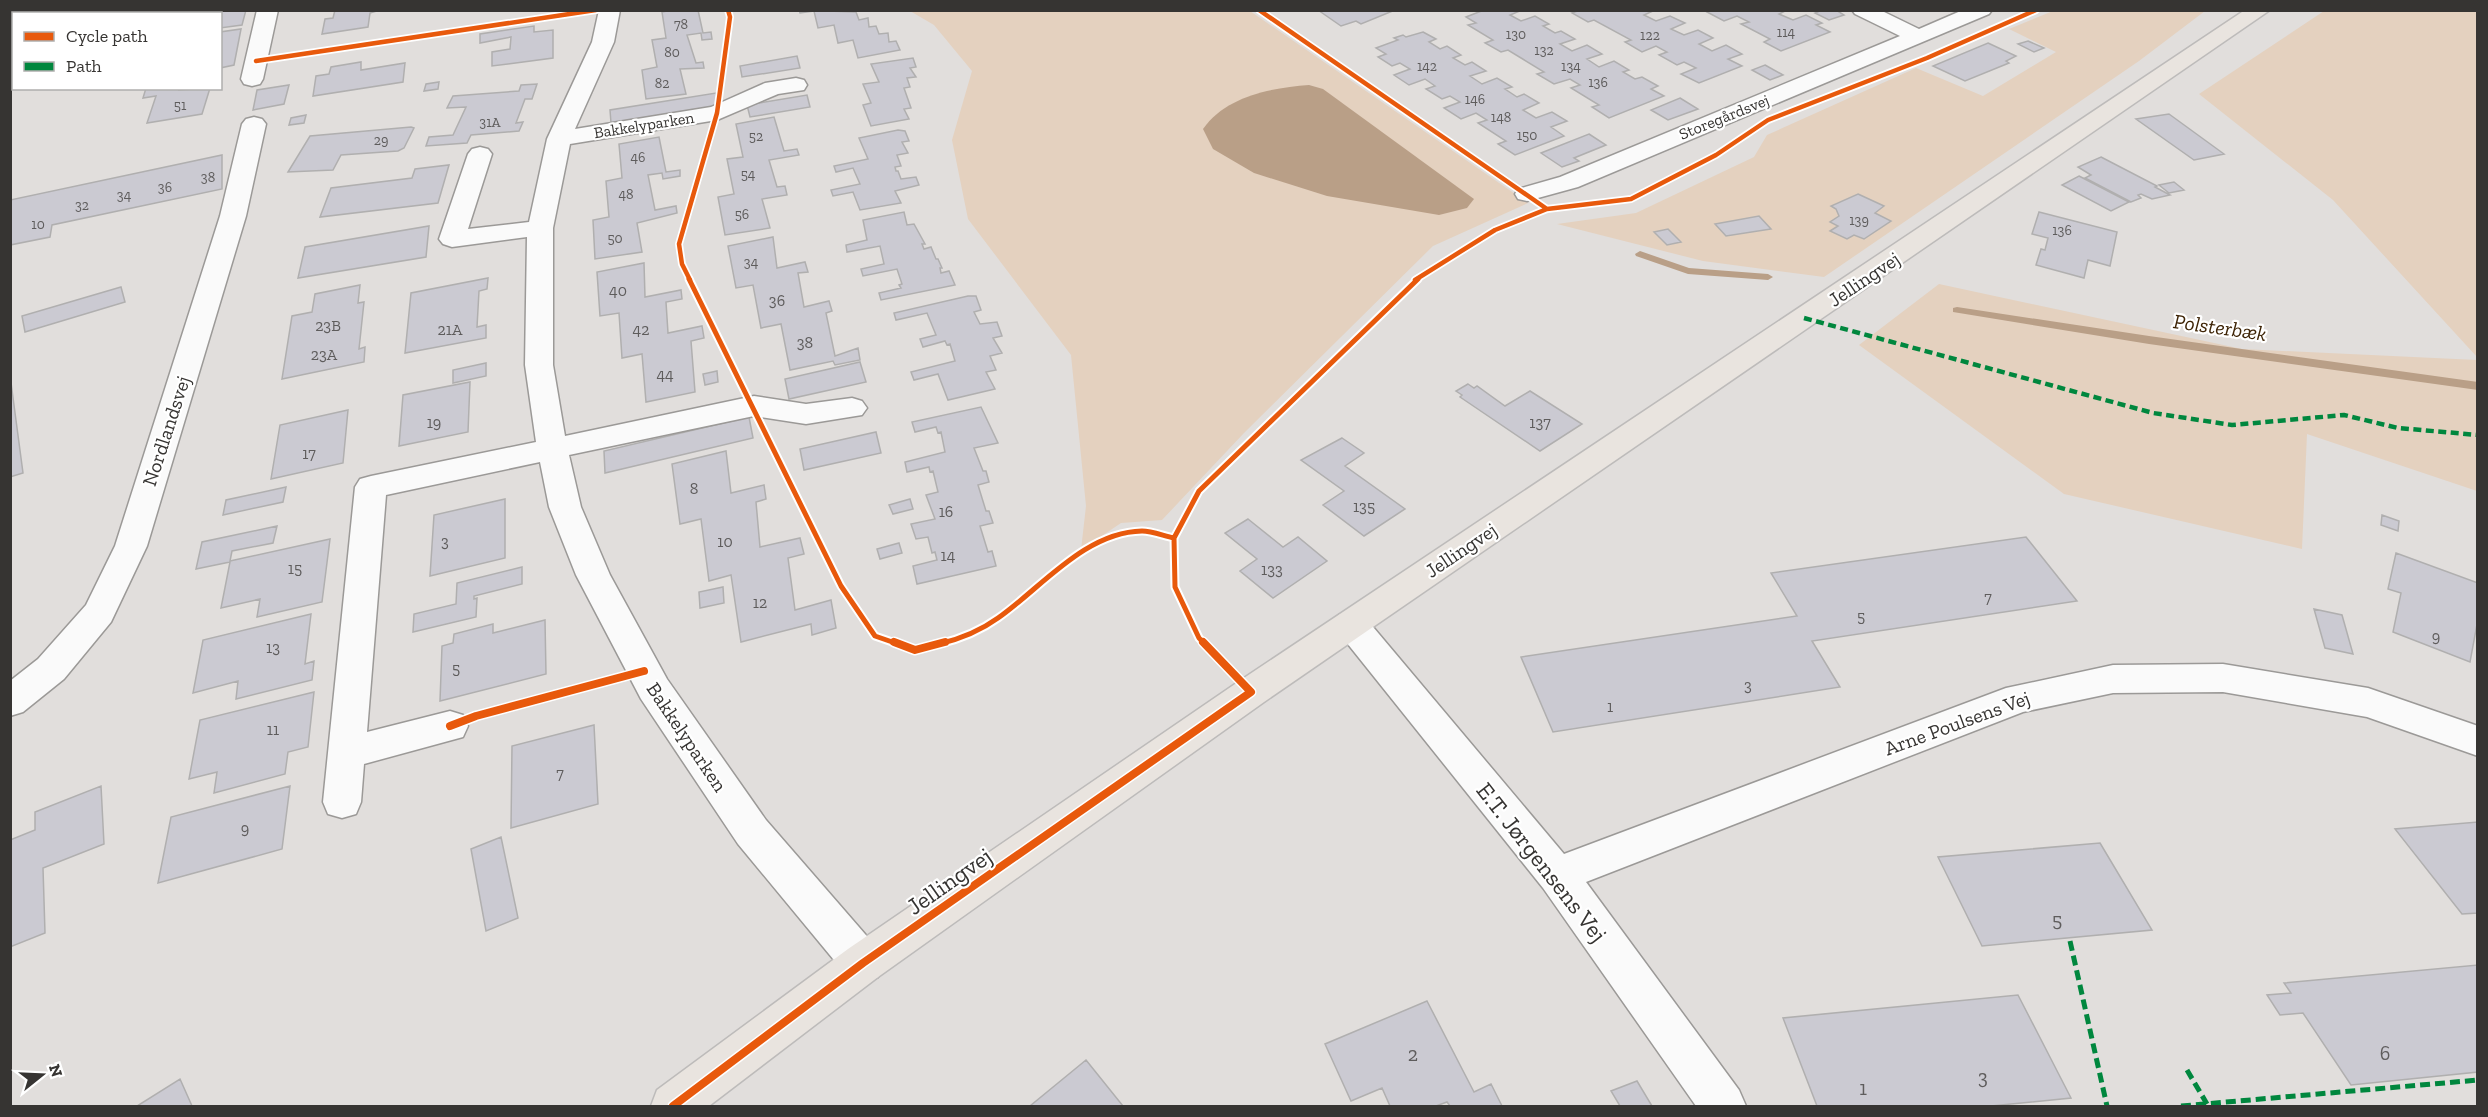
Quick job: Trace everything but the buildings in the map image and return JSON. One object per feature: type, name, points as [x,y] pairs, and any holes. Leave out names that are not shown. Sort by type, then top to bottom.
[{"type":"main road","name":"Jellingvej","points":[[672,1107],[863,963],[1351,624],[2260,10]]},
{"type":"street","points":[[252,79],[268,10]]},
{"type":"street","name":"Bakkelyparken","points":[[610,10],[603,42],[559,139],[540,228],[539,365],[552,447],[565,507],[593,575],[654,689],[752,832],[863,963]]},
{"type":"street","points":[[1862,10],[1919,37]]},
{"type":"street","name":"Storegårdsvej","points":[[1527,194],[1569,182],[1982,10]]},
{"type":"street","name":"Bakkelyparken","points":[[559,139],[717,113],[773,88],[796,85]]},
{"type":"street","name":"Nordlandsvej","points":[[10,702],[51,669],[99,613],[131,546],[234,216],[254,124]]},
{"type":"street","points":[[480,154],[452,239],[540,228]]},
{"type":"street","points":[[342,802],[371,487],[754,406],[806,414],[852,408]]},
{"type":"street","name":"E.T. Jørgensens Vej","points":[[1351,624],[1557,875],[1723,1107]]},
{"type":"street","name":"Arne Poulsens Vej","points":[[1557,875],[2019,698],[2113,679],[2234,680],[2368,703],[2478,741]]},
{"type":"street","points":[[347,753],[450,726]]},
{"type":"shaded area","points":[[910,11],[1250,11],[1528,203],[1433,246],[1244,433],[1162,520],[1121,523],[1081,550],[1086,506],[1071,355],[968,219],[952,140],[972,71],[934,25]]},
{"type":"shaded area","points":[[2053,11],[2205,11],[2139,61],[1824,277],[1703,261],[1557,224],[1636,213],[1754,157],[1767,135],[1916,68],[1983,96],[2056,52],[2009,29]]},
{"type":"shaded area","points":[[2324,11],[2477,11],[2477,357],[2333,200],[2199,94]]},
{"type":"shaded area","points":[[1309,85],[1323,89],[1474,199],[1467,208],[1439,215],[1327,196],[1254,173],[1213,149],[1203,129],[1224,109],[1250,96],[1280,88]]},
{"type":"shaded area","points":[[1939,284],[2242,349],[2477,360],[2477,491],[2307,434],[2302,549],[2064,494],[1859,345]]},
{"type":"waterway","name":"Polsterbæk","points":[[1640,254],[1688,271],[1768,277]]},
{"type":"waterway","name":"Polsterbæk","points":[[1957,310],[2149,340],[2478,386]]},
{"type":"marked path","points":[[1804,318],[2153,413],[2232,425],[2344,415],[2398,428],[2478,435]]},
{"type":"marked path","points":[[2070,941],[2107,1106]]},
{"type":"marked path","points":[[2187,1070],[2207,1104]]},
{"type":"marked path","points":[[2181,1106],[2478,1080]]},
{"type":"cycle path","points":[[256,61],[596,10]]},
{"type":"cycle path","points":[[728,10],[730,17],[717,113],[679,244],[682,264],[841,586],[875,636],[915,650],[963,638],[997,619],[1082,552],[1111,537],[1143,531],[1174,538]]},
{"type":"cycle path","points":[[1259,10],[1547,209]]},
{"type":"cycle path","points":[[673,1106],[863,963],[1251,692],[1199,638],[1175,587],[1174,538],[1199,491],[1414,281],[1495,230],[1547,209],[1631,199],[1716,155],[1768,120],[1927,58],[2036,10]]},
{"type":"cycle path","points":[[450,726],[476,716],[644,671]]}]
